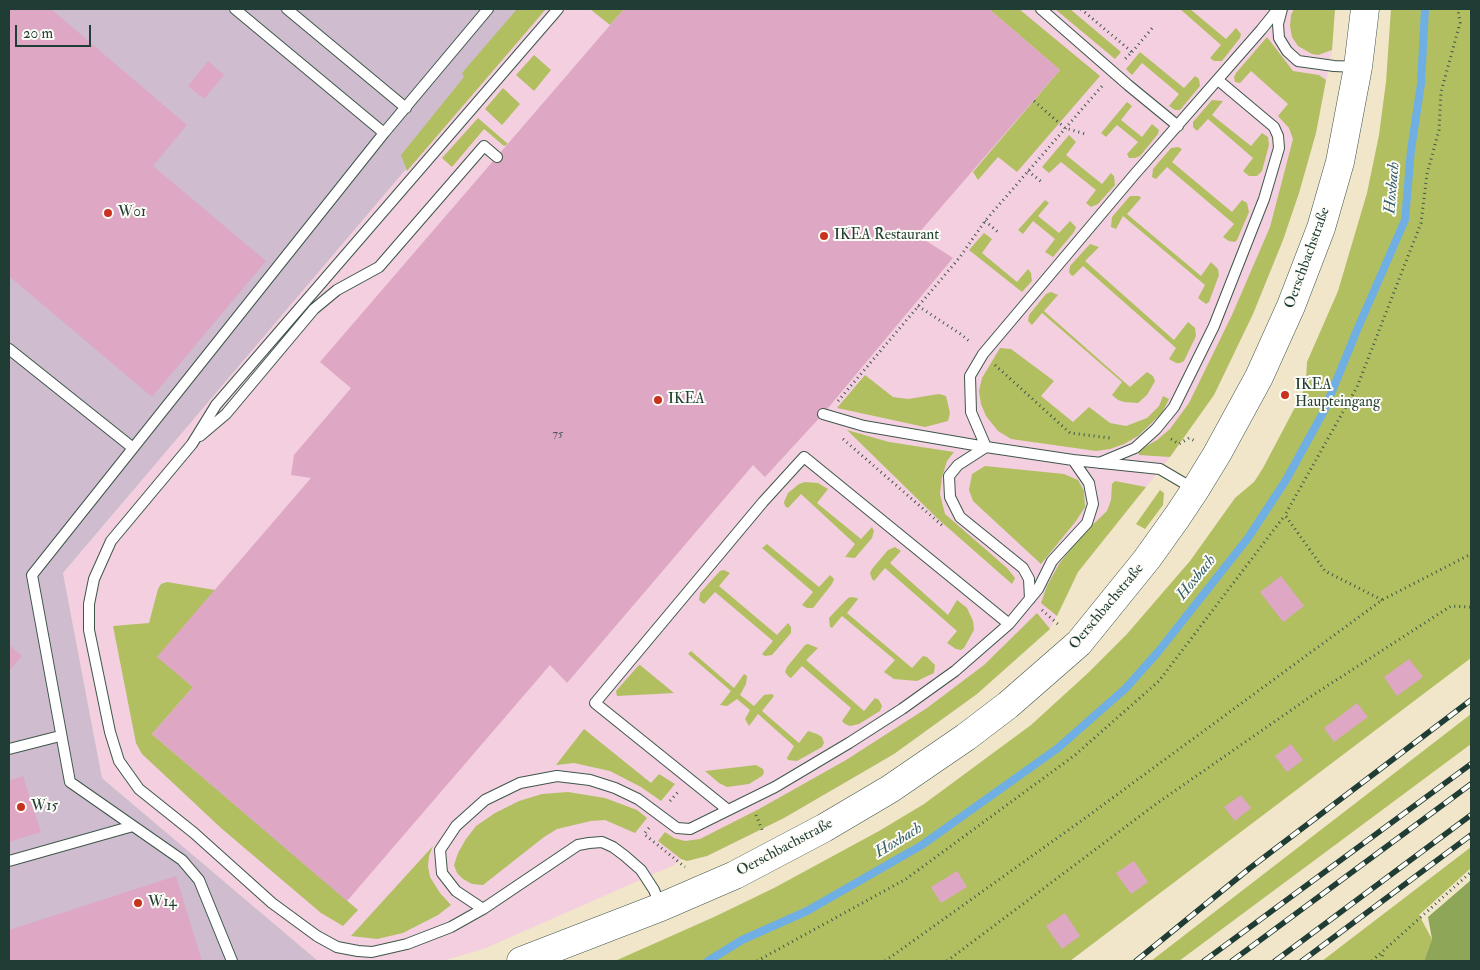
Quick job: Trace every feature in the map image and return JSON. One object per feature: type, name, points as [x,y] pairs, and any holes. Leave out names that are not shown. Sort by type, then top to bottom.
[{"type":"main road","name":"Oerschbachstraße","points":[[522,961],[735,875],[824,828],[890,789],[966,737],[1008,705],[1084,636],[1147,559],[1195,490],[1259,377],[1291,306],[1321,228],[1340,162],[1358,67],[1365,9]]},
{"type":"lane","points":[[235,9],[384,133]]},
{"type":"lane","points":[[287,9],[406,108]]},
{"type":"lane","points":[[232,961],[199,880],[182,860],[70,782],[60,736],[32,575],[384,133],[488,9]]},
{"type":"lane","points":[[558,9],[216,405],[192,444],[111,541],[94,580],[89,604],[89,630],[110,732],[119,761],[140,789],[194,833],[272,904],[317,936],[337,947],[372,952],[407,944],[451,927],[483,909],[578,845],[589,843],[602,842],[614,847],[642,870],[661,906]]},
{"type":"lane","points":[[1041,9],[1178,126]]},
{"type":"lane","points":[[986,447],[971,412],[970,376],[983,354],[1134,175],[1278,9]]},
{"type":"lane","points":[[1282,9],[1278,24],[1279,38],[1286,51],[1298,60],[1334,66],[1358,67]]},
{"type":"lane","points":[[1099,463],[1135,448],[1156,429],[1174,407],[1214,326],[1264,198],[1279,148],[1278,136],[1274,127],[1218,80]]},
{"type":"lane","points":[[192,444],[226,414],[314,309],[337,290],[379,267],[484,146],[497,157]]},
{"type":"lane","points":[[9,349],[133,448]]},
{"type":"lane","points":[[822,414],[864,426],[986,447],[1073,460],[1160,469],[1195,490]]},
{"type":"lane","points":[[986,447],[958,465],[949,476],[950,497],[960,517],[1023,568],[1029,579],[1030,599]]},
{"type":"lane","points":[[728,810],[596,703],[739,531],[804,457],[1009,624]]},
{"type":"lane","points":[[483,909],[456,891],[442,873],[440,850],[456,826],[485,800],[520,783],[557,776],[590,780],[615,788],[638,799],[677,828],[690,829],[776,787],[849,744],[955,671],[1009,624],[1038,589],[1052,561],[1087,523],[1093,504],[1089,483],[1073,460]]},
{"type":"lane","points":[[9,749],[60,736]]},
{"type":"lane","points":[[9,861],[132,826]]},
{"type":"path","points":[[1081,9],[1132,52]]},
{"type":"path","points":[[757,961],[906,879],[1075,755],[1159,681],[1285,515],[1357,387],[1421,223],[1427,174],[1439,130],[1441,92],[1460,22],[1458,9]]},
{"type":"path","points":[[835,405],[960,257],[985,221],[1154,26]]},
{"type":"path","points":[[1034,101],[1065,128],[1085,134]]},
{"type":"path","points":[[1028,171],[1042,183]]},
{"type":"path","points":[[985,221],[998,232]]},
{"type":"path","points":[[918,306],[962,335],[1070,433],[1119,438]]},
{"type":"path","points":[[1156,429],[1179,444],[1189,438],[1217,454]]},
{"type":"path","points":[[1285,515],[1325,571],[1382,600]]},
{"type":"path","points":[[886,961],[1382,600],[1471,554]]},
{"type":"path","points":[[946,961],[1156,804],[1310,697],[1451,606],[1471,607]]},
{"type":"path","points":[[750,799],[772,856]]},
{"type":"path","points":[[1372,961],[1471,872]]},
{"type":"path","points":[[1382,961],[1383,953]]},
{"type":"shaded area","points":[[9,9],[542,9],[63,573],[102,778],[318,961],[9,961]]},
{"type":"shaded area","points":[[542,9],[1335,9],[1332,50],[1316,133],[1283,240],[1253,314],[1214,395],[1170,457],[1078,572],[1050,629],[977,694],[894,754],[784,818],[707,856],[687,861],[681,859],[674,865],[486,948],[443,961],[318,961],[102,778],[63,573]]},
{"type":"green space","points":[[517,9],[546,9],[407,171],[401,155],[464,77],[462,73]]},
{"type":"green space","points":[[590,9],[624,9],[610,25]]},
{"type":"green space","points":[[989,9],[1019,9],[1100,76],[1017,172],[998,157],[978,180],[973,172],[1060,70]]},
{"type":"green space","points":[[1055,9],[1070,9],[1121,52],[1115,59]]},
{"type":"green space","points":[[1180,9],[1190,9],[1226,39],[1236,28],[1241,34],[1222,61],[1214,61],[1210,58],[1221,45]]},
{"type":"green space","points":[[1294,9],[1335,9],[1332,50],[1318,55],[1312,54],[1298,46],[1292,37],[1290,26],[1291,15]]},
{"type":"green space","points":[[1391,9],[1471,9],[1471,658],[1070,961],[615,961],[774,888],[879,831],[924,804],[1031,725],[1088,673],[1127,634],[1190,561],[1235,498],[1254,482],[1302,394],[1306,380],[1307,362],[1338,291],[1367,193],[1379,135],[1386,82]]},
{"type":"green space","points":[[1267,37],[1293,71],[1319,75],[1326,80],[1316,133],[1299,193],[1283,240],[1253,314],[1214,395],[1170,457],[1139,455],[1138,451],[1157,440],[1170,429],[1189,403],[1232,315],[1270,227],[1293,139],[1289,128],[1278,116],[1288,104],[1251,71],[1240,83],[1235,82],[1234,77]]},
{"type":"green space","points":[[1140,52],[1184,88],[1195,76],[1199,79],[1200,86],[1180,110],[1175,110],[1169,106],[1179,94],[1142,63],[1132,75],[1126,69]]},
{"type":"green space","points":[[534,55],[551,70],[534,91],[516,75]]},
{"type":"green space","points":[[503,88],[520,104],[502,125],[485,109]]},
{"type":"green space","points":[[1212,100],[1223,101],[1212,115],[1251,146],[1262,133],[1268,137],[1269,145],[1262,171],[1257,176],[1249,176],[1243,171],[1253,158],[1208,119],[1197,131],[1193,127],[1193,122]]},
{"type":"green space","points":[[1127,102],[1132,106],[1121,120],[1142,137],[1152,124],[1159,130],[1158,134],[1140,156],[1135,158],[1129,158],[1127,154],[1138,142],[1117,125],[1106,137],[1101,133]]},
{"type":"green space","points":[[478,118],[508,144],[504,146],[484,129],[452,167],[442,158]]},
{"type":"green space","points":[[1069,135],[1076,142],[1066,155],[1102,184],[1111,173],[1114,176],[1115,185],[1098,204],[1091,207],[1086,203],[1096,190],[1061,162],[1049,173],[1042,167]]},
{"type":"green space","points":[[1178,147],[1182,149],[1172,162],[1232,212],[1242,200],[1247,203],[1249,212],[1235,242],[1223,237],[1234,224],[1167,167],[1156,179],[1152,177],[1153,169],[1171,148]]},
{"type":"green space","points":[[1130,196],[1139,196],[1141,198],[1127,214],[1201,276],[1211,262],[1218,269],[1219,275],[1209,302],[1206,304],[1198,298],[1205,285],[1123,216],[1116,229],[1111,227],[1112,217]]},
{"type":"green space","points":[[1045,200],[1049,203],[1038,216],[1059,233],[1070,221],[1076,227],[1053,257],[1045,252],[1055,239],[1033,221],[1023,234],[1018,230]]},
{"type":"green space","points":[[984,233],[992,239],[982,253],[1017,282],[1028,269],[1031,273],[1032,281],[1022,292],[969,250]]},
{"type":"green space","points":[[1090,244],[1099,247],[1085,261],[1174,340],[1188,322],[1195,328],[1196,336],[1184,361],[1176,363],[1169,359],[1176,348],[1083,266],[1073,276],[1071,275],[1069,272],[1070,266]]},
{"type":"green space","points":[[1051,292],[1058,295],[1044,311],[1130,387],[1147,372],[1153,376],[1154,383],[1147,395],[1138,403],[1124,402],[1112,395],[1122,382],[1042,313],[1032,325],[1028,321],[1029,315],[1046,294]]},
{"type":"green space","points":[[1000,348],[1011,349],[1054,381],[1041,396],[1073,422],[1089,407],[1110,423],[1126,426],[1147,418],[1159,406],[1163,396],[1169,399],[1162,413],[1138,436],[1110,449],[1096,451],[1011,439],[998,431],[986,416],[981,404],[979,391],[982,378]]},
{"type":"green space","points":[[865,375],[893,397],[908,399],[939,394],[946,396],[950,413],[948,421],[925,427],[837,408]]},
{"type":"green space","points":[[847,430],[889,442],[954,452],[947,461],[942,477],[940,494],[945,514],[1007,568],[1015,578],[1012,584],[938,519]]},
{"type":"green space","points":[[985,466],[1064,474],[1078,480],[1084,491],[1085,507],[1041,564],[973,501],[969,490],[972,474]]},
{"type":"green space","points":[[1115,481],[1146,487],[1078,572],[1057,616],[1041,603],[1047,586],[1059,564],[1083,534],[1107,511],[1111,500],[1112,484]]},
{"type":"green space","points":[[805,482],[818,483],[828,489],[817,503],[861,539],[872,527],[874,531],[872,538],[855,558],[845,557],[855,544],[801,494],[788,508],[785,506],[784,502],[788,493],[799,484]]},
{"type":"green space","points":[[1160,490],[1164,493],[1163,505],[1145,529],[1136,524]]},
{"type":"green space","points":[[767,544],[819,587],[830,575],[834,579],[813,608],[807,608],[802,605],[813,592],[762,548]]},
{"type":"green space","points":[[895,547],[901,551],[890,563],[948,615],[957,600],[967,608],[973,621],[974,630],[961,650],[947,643],[957,631],[885,568],[874,581],[872,579],[870,573],[872,569],[888,550]]},
{"type":"green space","points":[[724,570],[730,573],[719,586],[777,635],[788,623],[791,627],[791,633],[772,655],[765,656],[762,654],[773,641],[715,592],[704,604],[699,600],[700,593],[720,571]]},
{"type":"green space","points":[[167,582],[215,590],[158,657],[193,687],[152,734],[358,910],[343,926],[321,913],[221,828],[142,754],[136,743],[113,626],[149,623],[158,589],[161,584]]},
{"type":"green space","points":[[851,597],[858,599],[847,613],[912,668],[923,656],[927,657],[935,665],[934,673],[917,681],[894,679],[884,672],[895,660],[842,616],[832,628],[830,627],[829,618]]},
{"type":"green space","points":[[1037,613],[1050,629],[977,694],[894,754],[784,818],[707,856],[687,861],[681,859],[658,841],[665,832],[674,838],[685,841],[700,839],[759,809],[846,760],[927,708],[984,665]]},
{"type":"green space","points":[[808,644],[818,648],[806,660],[864,711],[875,698],[879,700],[882,706],[880,711],[859,724],[850,726],[842,721],[851,708],[802,666],[791,678],[789,677],[785,672],[787,667],[805,645]]},
{"type":"green space","points":[[691,651],[734,688],[744,674],[747,676],[746,684],[740,695],[754,706],[764,695],[772,694],[774,696],[762,711],[799,743],[808,731],[822,737],[824,743],[822,747],[797,761],[788,760],[787,758],[794,746],[758,714],[749,726],[745,719],[750,710],[737,699],[727,706],[720,705],[731,691],[688,654]]},
{"type":"green space","points":[[639,665],[674,693],[617,696],[616,691]]},
{"type":"green space","points":[[1471,714],[1471,744],[1179,961],[1151,961]]},
{"type":"green space","points":[[584,729],[651,783],[659,774],[675,784],[661,801],[641,787],[610,771],[574,763],[556,765]]},
{"type":"green space","points":[[756,765],[763,769],[764,773],[762,776],[749,784],[727,787],[705,771]]},
{"type":"green space","points":[[568,792],[605,798],[637,810],[647,818],[635,833],[605,820],[591,821],[557,829],[483,885],[472,884],[457,873],[454,865],[458,853],[476,826],[495,813],[519,801],[542,794]]},
{"type":"green space","points":[[433,846],[428,866],[430,877],[440,893],[451,905],[438,915],[403,933],[377,939],[351,936]]},
{"type":"green space","points":[[1471,847],[1471,868],[1419,915],[1432,939],[1424,961],[1322,961]]},
{"type":"green space","points":[[1471,880],[1471,961],[1424,961],[1432,939],[1428,917]]},
{"type":"building","name":"W01","points":[[9,9],[51,9],[187,125],[153,166],[266,261],[152,397],[9,276]]},
{"type":"building","points":[[624,9],[989,9],[1060,70],[917,235],[953,258],[823,414],[765,477],[753,465],[567,683],[550,665],[347,901],[152,734],[193,687],[157,657],[311,478],[291,475],[294,455],[351,388],[320,362]]},
{"type":"building","points":[[208,61],[224,75],[204,99],[188,86]]},
{"type":"building","points":[[1281,576],[1304,606],[1283,622],[1260,592]]},
{"type":"building","points":[[9,645],[22,656],[9,671]]},
{"type":"building","points":[[1409,659],[1423,677],[1397,696],[1384,677]]},
{"type":"building","points":[[1357,703],[1368,717],[1334,742],[1324,728]]},
{"type":"building","points":[[1291,744],[1303,760],[1287,772],[1275,756]]},
{"type":"building","name":"W15","points":[[23,776],[41,832],[9,842],[9,781]]},
{"type":"building","points":[[1241,795],[1251,808],[1235,821],[1224,807]]},
{"type":"building","points":[[1134,861],[1148,882],[1131,894],[1116,873]]},
{"type":"building","points":[[957,871],[967,887],[941,903],[931,887]]},
{"type":"building","name":"W14","points":[[176,876],[202,961],[9,961],[9,930]]},
{"type":"building","points":[[1065,913],[1080,936],[1062,949],[1046,926]]},
{"type":"waterway","name":"Hoxbach","points":[[708,961],[742,940],[807,911],[922,845],[1058,748],[1126,688],[1158,652],[1248,538],[1286,480],[1324,411],[1405,220],[1411,150],[1421,84],[1425,9]]},
{"type":"railway","points":[[1136,961],[1250,868],[1471,700]]},
{"type":"railway","points":[[1204,961],[1471,764]]},
{"type":"railway","points":[[1232,961],[1471,784]]},
{"type":"railway","points":[[1275,961],[1471,815]]},
{"type":"railway","points":[[1302,961],[1471,835]]},
{"type":"place","name":"W01","points":[[108,213]]},
{"type":"place","name":"IKEA Restaurant","points":[[824,236]]},
{"type":"place","name":"IKEA Haupteingang","points":[[1285,395]]},
{"type":"place","name":"IKEA","points":[[658,400]]},
{"type":"place","name":"W15","points":[[21,807]]},
{"type":"place","name":"W14","points":[[138,903]]}]
